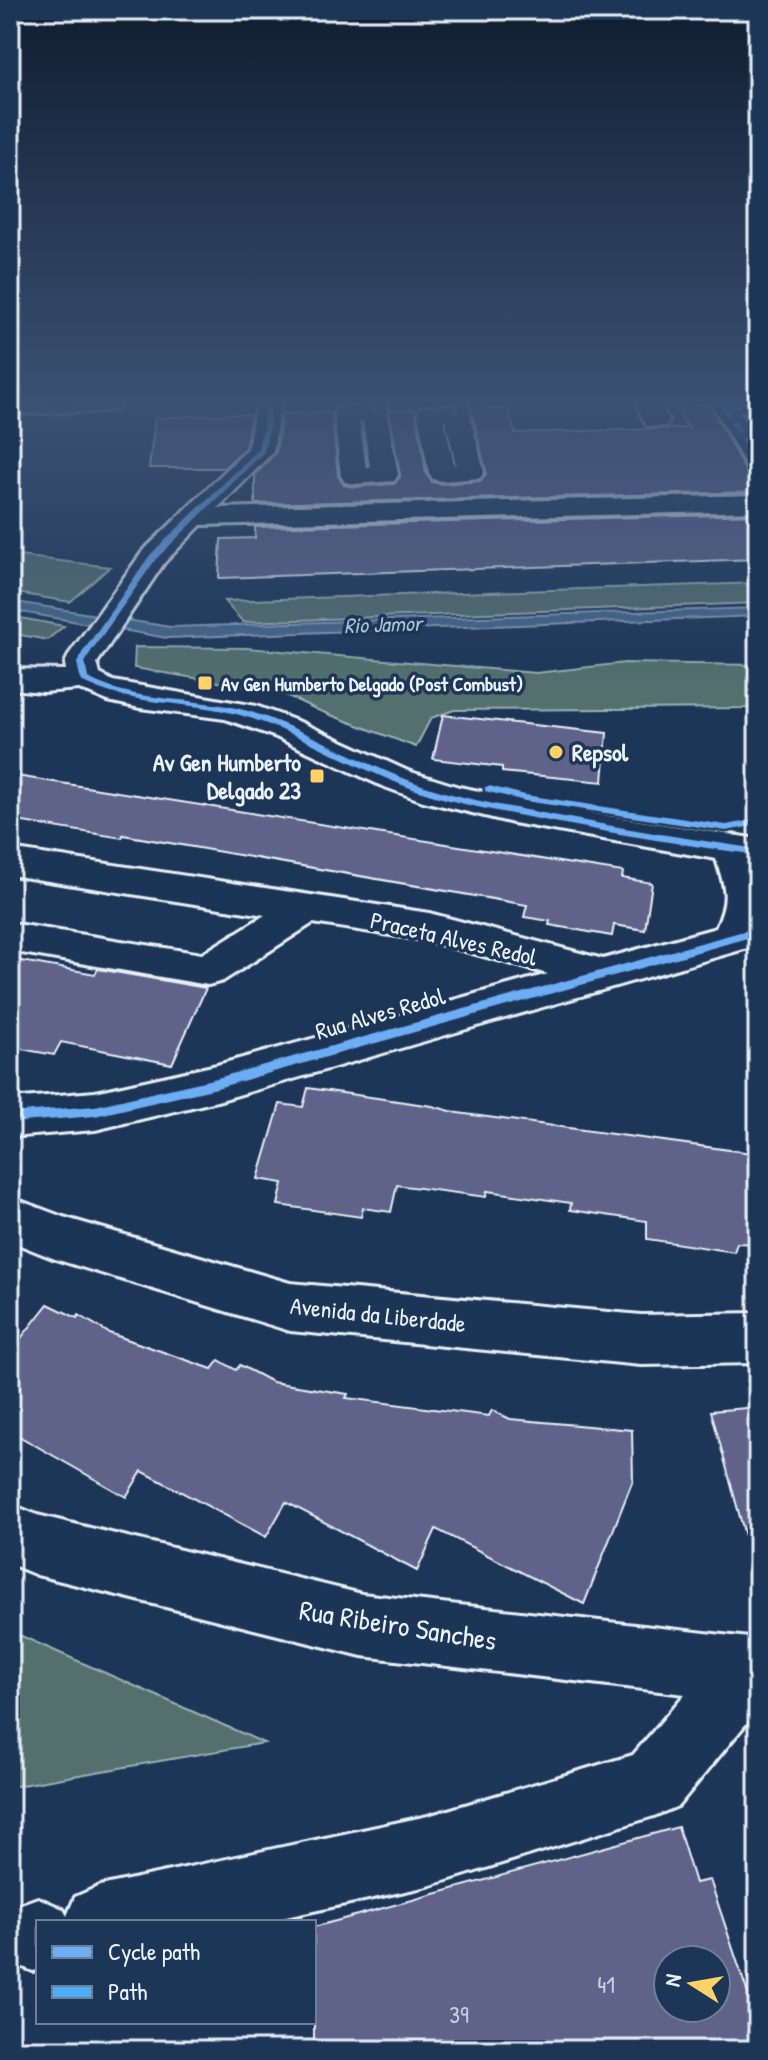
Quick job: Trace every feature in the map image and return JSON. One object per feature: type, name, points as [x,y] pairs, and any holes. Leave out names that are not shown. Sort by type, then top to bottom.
[{"type":"street","points":[[84,679],[81,663],[117,604],[153,557],[211,500]]},
{"type":"street","points":[[194,517],[372,515],[758,503]]},
{"type":"street","points":[[10,679],[43,682],[84,679],[96,687],[124,694],[240,711],[295,730],[371,769],[418,787],[482,805],[745,851]]},
{"type":"street","name":"Rua Alves Redol","points":[[10,1118],[95,1111],[217,1083],[746,933],[746,887],[735,867],[745,851]]},
{"type":"street","name":"Praceta Alves Redol","points":[[10,862],[429,927],[599,973]]},
{"type":"street","points":[[10,937],[208,970],[307,908]]},
{"type":"street","name":"Avenida da Liberdade","points":[[10,1218],[55,1237],[290,1307],[641,1340],[758,1338]]},
{"type":"street","name":"Rua Ribeiro Sanches","points":[[10,1534],[37,1545],[362,1625],[752,1672]]},
{"type":"street","name":"Rua Ribeiro Sanches","points":[[109,1920],[428,1851],[654,1782],[752,1672]]},
{"type":"green space","points":[[10,555],[110,567],[70,602],[10,592]]},
{"type":"green space","points":[[758,583],[758,603],[243,622],[224,601]]},
{"type":"green space","points":[[10,616],[64,626],[47,640],[10,633]]},
{"type":"green space","points":[[135,647],[247,648],[536,673],[625,663],[758,665],[758,708],[454,710],[431,718],[416,747],[279,692],[134,668]]},
{"type":"green space","points":[[10,1631],[264,1743],[10,1787]]},
{"type":"water","name":"Rio Jamor","points":[[10,601],[170,627],[758,608],[758,616],[167,638],[10,610]]},
{"type":"building","points":[[255,500],[417,500],[255,504]]},
{"type":"building","points":[[758,514],[758,559],[219,578],[221,539],[255,538],[255,527]]},
{"type":"building","points":[[443,715],[607,733],[603,782],[502,772],[502,767],[433,759]]},
{"type":"building","points":[[10,775],[623,872],[622,878],[652,883],[645,930],[614,925],[612,936],[549,925],[550,921],[524,917],[527,905],[123,835],[122,838],[10,820]]},
{"type":"building","points":[[10,959],[95,974],[98,969],[206,988],[172,1064],[61,1042],[54,1055],[10,1047]]},
{"type":"building","points":[[308,1088],[432,1106],[458,1113],[751,1153],[752,1182],[758,1182],[758,1218],[754,1218],[756,1244],[737,1243],[734,1252],[647,1239],[647,1221],[570,1210],[571,1203],[487,1191],[486,1197],[397,1185],[391,1212],[363,1208],[361,1217],[278,1205],[283,1183],[258,1179],[280,1104],[303,1107]]},
{"type":"building","points":[[48,1304],[77,1318],[79,1315],[109,1333],[212,1369],[219,1360],[236,1370],[240,1365],[272,1382],[348,1394],[346,1398],[489,1416],[492,1410],[510,1419],[632,1430],[633,1480],[584,1604],[436,1529],[417,1571],[286,1502],[266,1537],[142,1471],[126,1497],[10,1431],[10,1352]]},
{"type":"building","points":[[758,1407],[758,1541],[747,1543],[711,1411]]},
{"type":"building","points":[[678,1827],[695,1883],[710,1880],[731,1944],[652,1944],[652,2024],[732,2024],[732,1946],[758,2024],[758,2050],[314,2050],[316,1926]]},
{"type":"cycle path","points":[[211,500],[153,557],[86,653],[81,663],[84,679],[120,694],[225,708],[266,720],[395,779],[455,798],[595,826],[758,852]]},
{"type":"cycle path","points":[[489,789],[525,798],[726,828],[758,822]]},
{"type":"cycle path","points":[[10,1118],[95,1111],[217,1083],[758,931]]},
{"type":"place","name":"Av Gen Humberto Delgado (Post Combust)","points":[[205,683]]},
{"type":"place","name":"Repsol","points":[[556,752]]},
{"type":"place","name":"Av Gen Humberto Delgado 23","points":[[317,776]]}]
